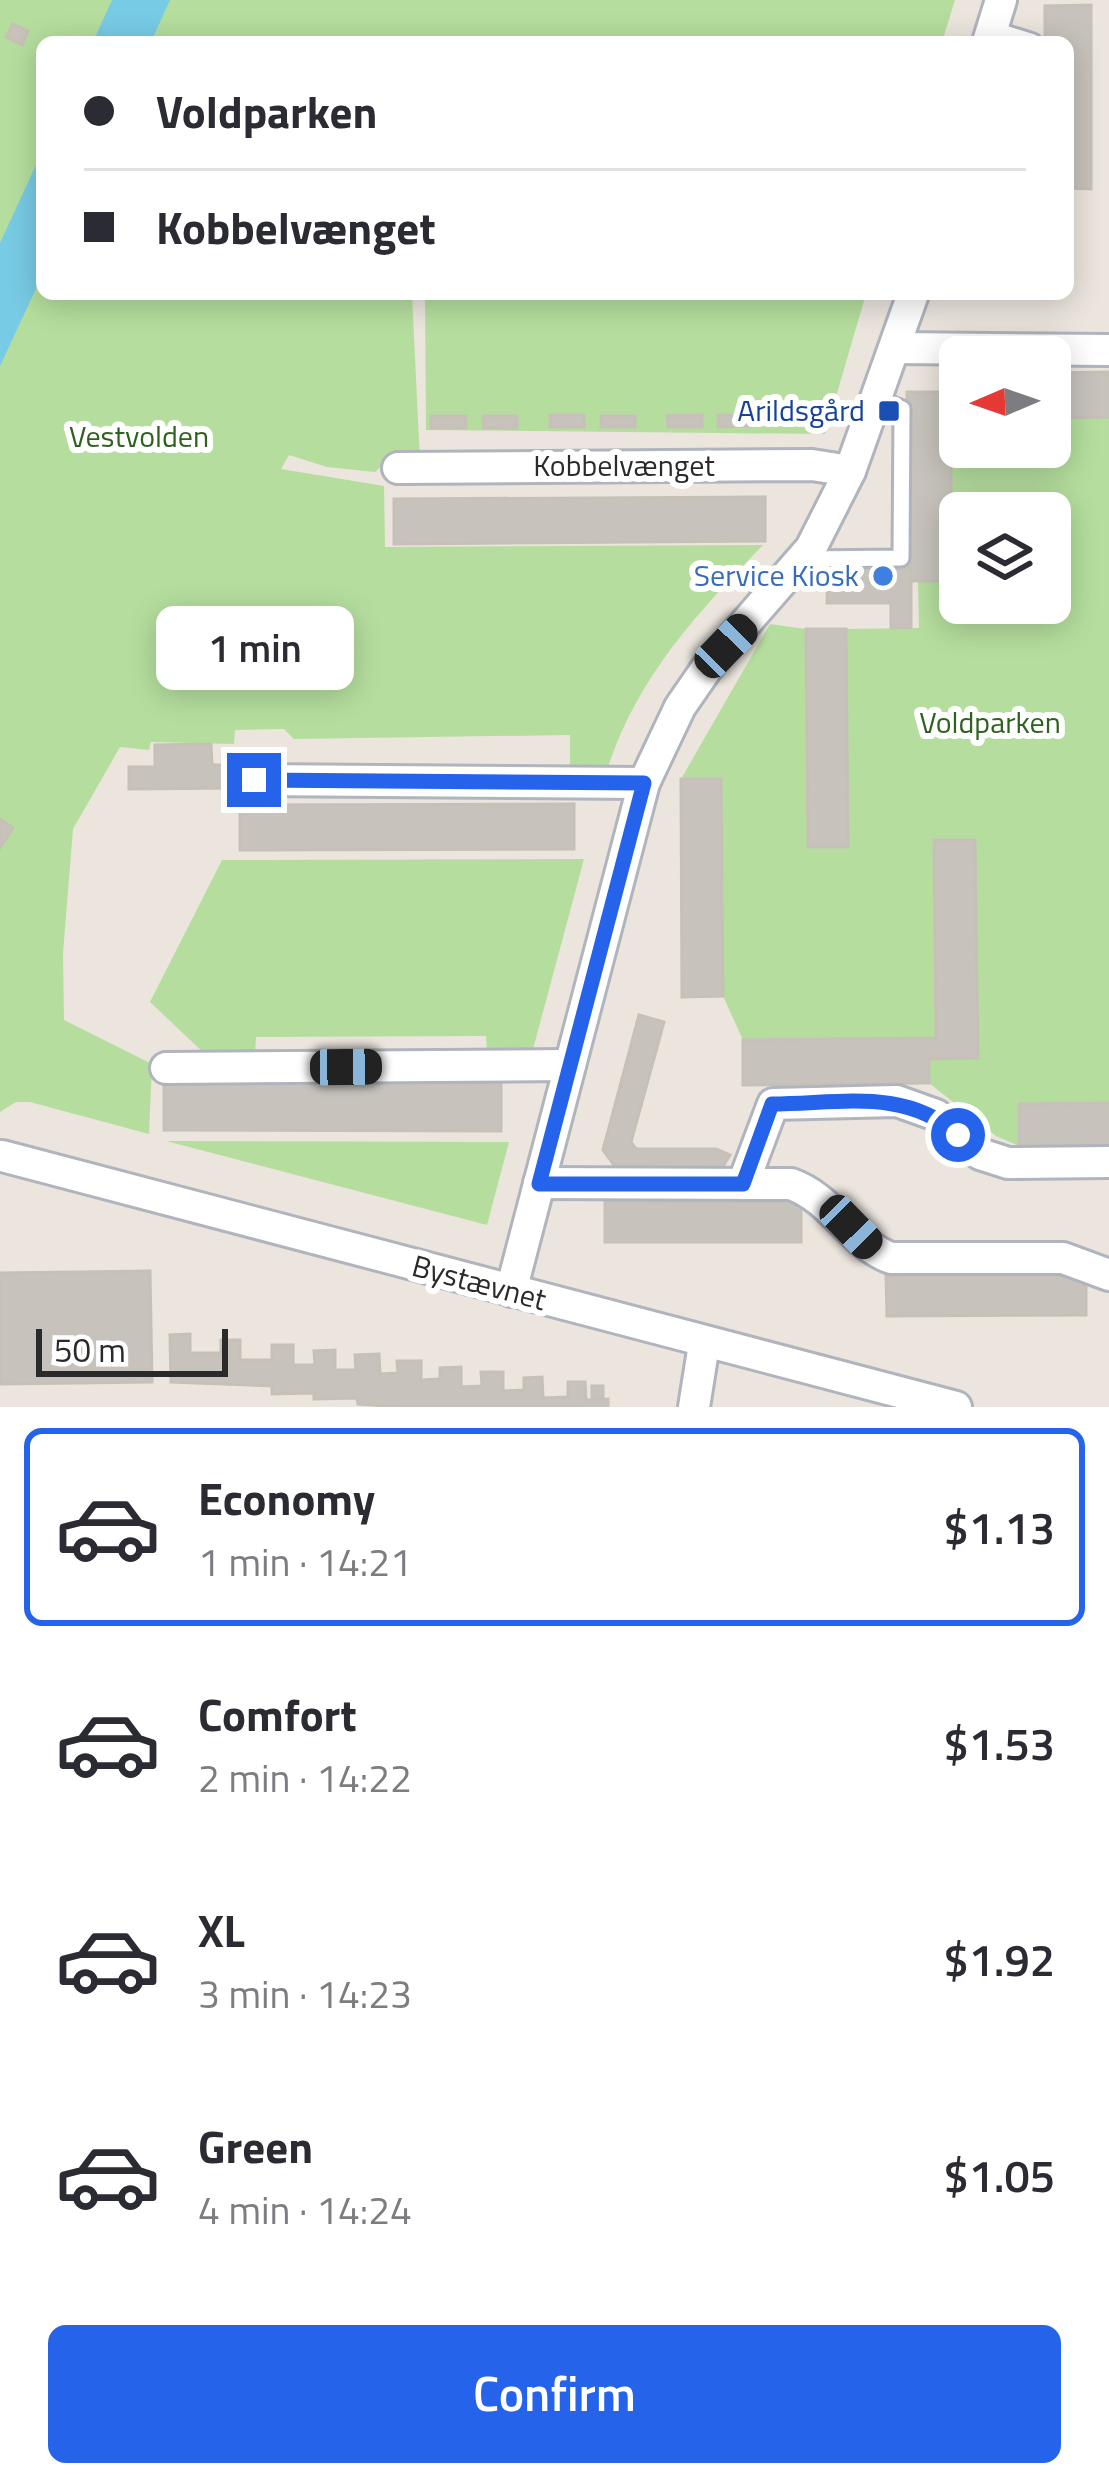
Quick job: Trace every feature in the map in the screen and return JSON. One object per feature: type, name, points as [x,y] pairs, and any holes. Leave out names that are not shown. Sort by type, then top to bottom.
[{"type":"street","points":[[511,1292],[644,783],[680,706],[709,664],[802,559],[850,471],[911,300]]},
{"type":"street","points":[[896,348],[1109,350]]},
{"type":"street","name":"Kobbelvænget","points":[[398,468],[812,465],[850,471]]},
{"type":"street","points":[[254,780],[644,783]]},
{"type":"street","points":[[166,1068],[570,1065]]},
{"type":"street","points":[[743,1184],[772,1104],[897,1101],[936,1115],[980,1154],[1008,1163],[1109,1162]]},
{"type":"street","name":"Bystævnet","points":[[2,1156],[956,1407]]},
{"type":"street","points":[[539,1184],[743,1184],[807,1190],[876,1252],[891,1258],[1063,1258],[1109,1274]]},
{"type":"street","points":[[694,1407],[704,1344]]},
{"type":"lane","points":[[802,559],[901,558],[902,410],[878,399]]},
{"type":"green space","name":"Vestvolden","points":[[0,0],[955,0],[944,36],[36,36],[36,300],[412,300],[420,462],[388,460],[375,472],[327,467],[289,455],[281,469],[384,486],[385,547],[763,545],[693,621],[653,674],[608,767],[570,768],[570,735],[294,739],[284,729],[235,730],[234,744],[151,742],[149,750],[120,747],[73,829],[63,953],[64,1020],[152,1064],[149,1134],[30,1102],[16,1102],[0,1112]]},
{"type":"green space","points":[[425,300],[864,300],[825,434],[426,430]]},
{"type":"green space","name":"Voldparken","points":[[1109,417],[1109,1103],[1020,1104],[1019,1146],[996,1136],[929,1083],[929,1059],[978,1057],[975,840],[934,841],[936,1038],[743,1040],[723,996],[721,779],[681,779],[770,624],[806,629],[808,847],[847,847],[846,629],[919,628],[918,578],[939,578],[939,624],[1071,624],[1071,492],[951,492],[951,468],[1071,468],[1071,418]]},
{"type":"green space","points":[[584,859],[532,1053],[487,1053],[486,1036],[256,1037],[255,1056],[207,1056],[150,1002],[222,860]]},
{"type":"green space","points":[[166,1141],[509,1142],[487,1225]]},
{"type":"water","points":[[112,0],[170,0],[154,36],[96,36]]},
{"type":"water","points":[[36,165],[36,289],[0,366],[0,243]]},
{"type":"building","points":[[1091,5],[1091,189],[1074,188],[1074,36],[1045,36],[1045,6]]},
{"type":"building","points":[[13,24],[28,31],[22,45],[6,37]]},
{"type":"building","points":[[1109,372],[1109,417],[1071,418],[1071,373]]},
{"type":"building","points":[[907,392],[939,392],[939,468],[951,468],[951,492],[939,492],[939,581],[912,581],[908,568]]},
{"type":"building","points":[[550,415],[584,415],[584,427],[550,427]]},
{"type":"building","points":[[702,415],[702,427],[668,427],[667,416]]},
{"type":"building","points":[[718,415],[752,415],[752,426],[718,427]]},
{"type":"building","points":[[431,416],[466,416],[466,428],[431,428]]},
{"type":"building","points":[[483,416],[517,416],[517,428],[483,428]]},
{"type":"building","points":[[601,416],[635,416],[635,427],[601,427]]},
{"type":"building","points":[[765,497],[765,541],[394,544],[394,499]]},
{"type":"building","points":[[828,569],[911,569],[911,628],[891,628],[891,603],[827,603]]},
{"type":"building","points":[[806,629],[846,629],[848,847],[808,847]]},
{"type":"building","points":[[211,744],[212,765],[234,765],[235,788],[129,789],[129,767],[155,767],[155,745]]},
{"type":"building","points":[[681,779],[721,779],[723,996],[682,997]]},
{"type":"building","points":[[574,804],[574,849],[240,850],[240,805]]},
{"type":"building","points":[[0,819],[13,828],[0,848]]},
{"type":"building","points":[[934,840],[975,840],[978,1058],[929,1059],[929,1083],[743,1085],[743,1040],[936,1038]]},
{"type":"building","points":[[639,1015],[664,1022],[631,1142],[636,1149],[716,1149],[730,1155],[717,1176],[622,1176],[603,1150]]},
{"type":"building","points":[[164,1082],[501,1083],[501,1131],[164,1130]]},
{"type":"building","points":[[1109,1103],[1109,1145],[1019,1146],[1019,1104]]},
{"type":"building","points":[[605,1202],[801,1202],[801,1242],[605,1242]]},
{"type":"building","points":[[150,1271],[152,1382],[0,1384],[0,1273]]},
{"type":"building","points":[[1086,1275],[1086,1315],[887,1316],[886,1276]]},
{"type":"building","points":[[190,1334],[190,1353],[221,1353],[221,1340],[240,1340],[240,1360],[272,1360],[272,1345],[293,1345],[293,1365],[315,1365],[314,1351],[335,1350],[335,1370],[356,1370],[355,1355],[379,1354],[380,1374],[398,1373],[397,1361],[421,1361],[421,1380],[440,1379],[440,1368],[461,1367],[461,1387],[482,1386],[481,1372],[503,1372],[503,1391],[524,1390],[524,1378],[542,1377],[543,1398],[568,1397],[568,1382],[585,1382],[586,1400],[608,1399],[608,1407],[400,1407],[358,1404],[357,1398],[314,1399],[314,1393],[272,1394],[272,1386],[171,1382],[170,1335]]},
{"type":"building","points":[[592,1386],[603,1386],[603,1399],[592,1399]]},
{"type":"place","name":"Arildsgård","points":[[889,411]]},
{"type":"place","name":"Service Kiosk","points":[[883,576]]},
{"type":"route","points":[[254,780],[644,783],[539,1184],[743,1184],[772,1104],[897,1101],[936,1115],[958,1135]]}]
